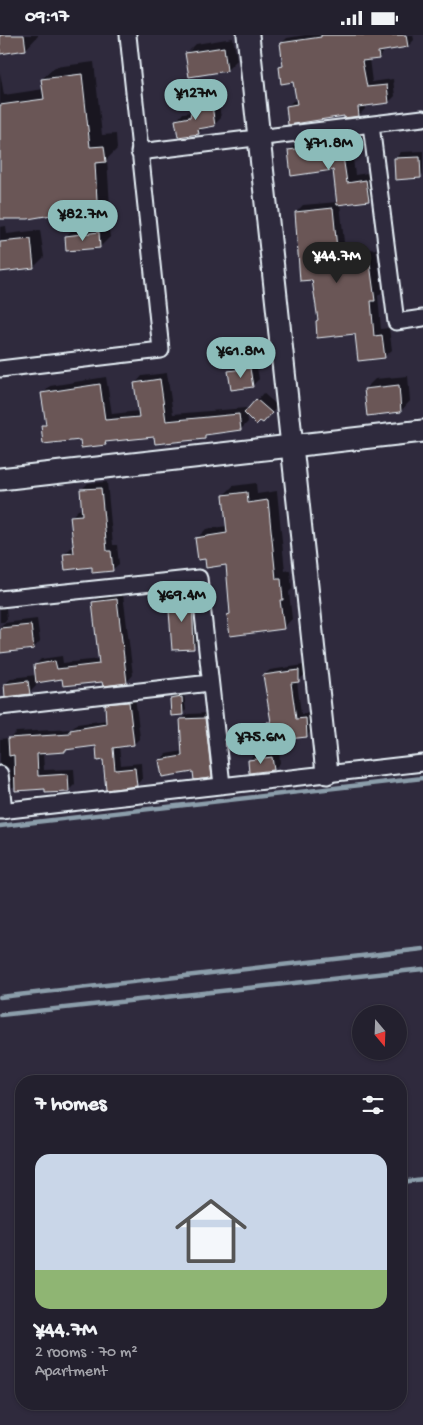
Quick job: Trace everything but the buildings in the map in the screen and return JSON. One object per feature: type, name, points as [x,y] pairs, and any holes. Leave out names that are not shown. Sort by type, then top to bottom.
[{"type":"street","points":[[0,369],[161,350],[128,35]]},
{"type":"street","points":[[248,35],[327,773]]},
{"type":"street","points":[[139,152],[423,118]]},
{"type":"street","points":[[371,125],[396,322],[423,318]]},
{"type":"street","points":[[0,479],[423,431]]},
{"type":"street","points":[[0,599],[199,579],[222,785]]},
{"type":"street","points":[[0,707],[210,683]]},
{"type":"street","points":[[0,774],[2,811],[423,763]]},
{"type":"waterway","points":[[0,826],[423,778]]},
{"type":"waterway","points":[[0,997],[423,949]]},
{"type":"waterway","points":[[0,1015],[423,969]]},
{"type":"waterway","points":[[407,1181],[423,1179]]}]
